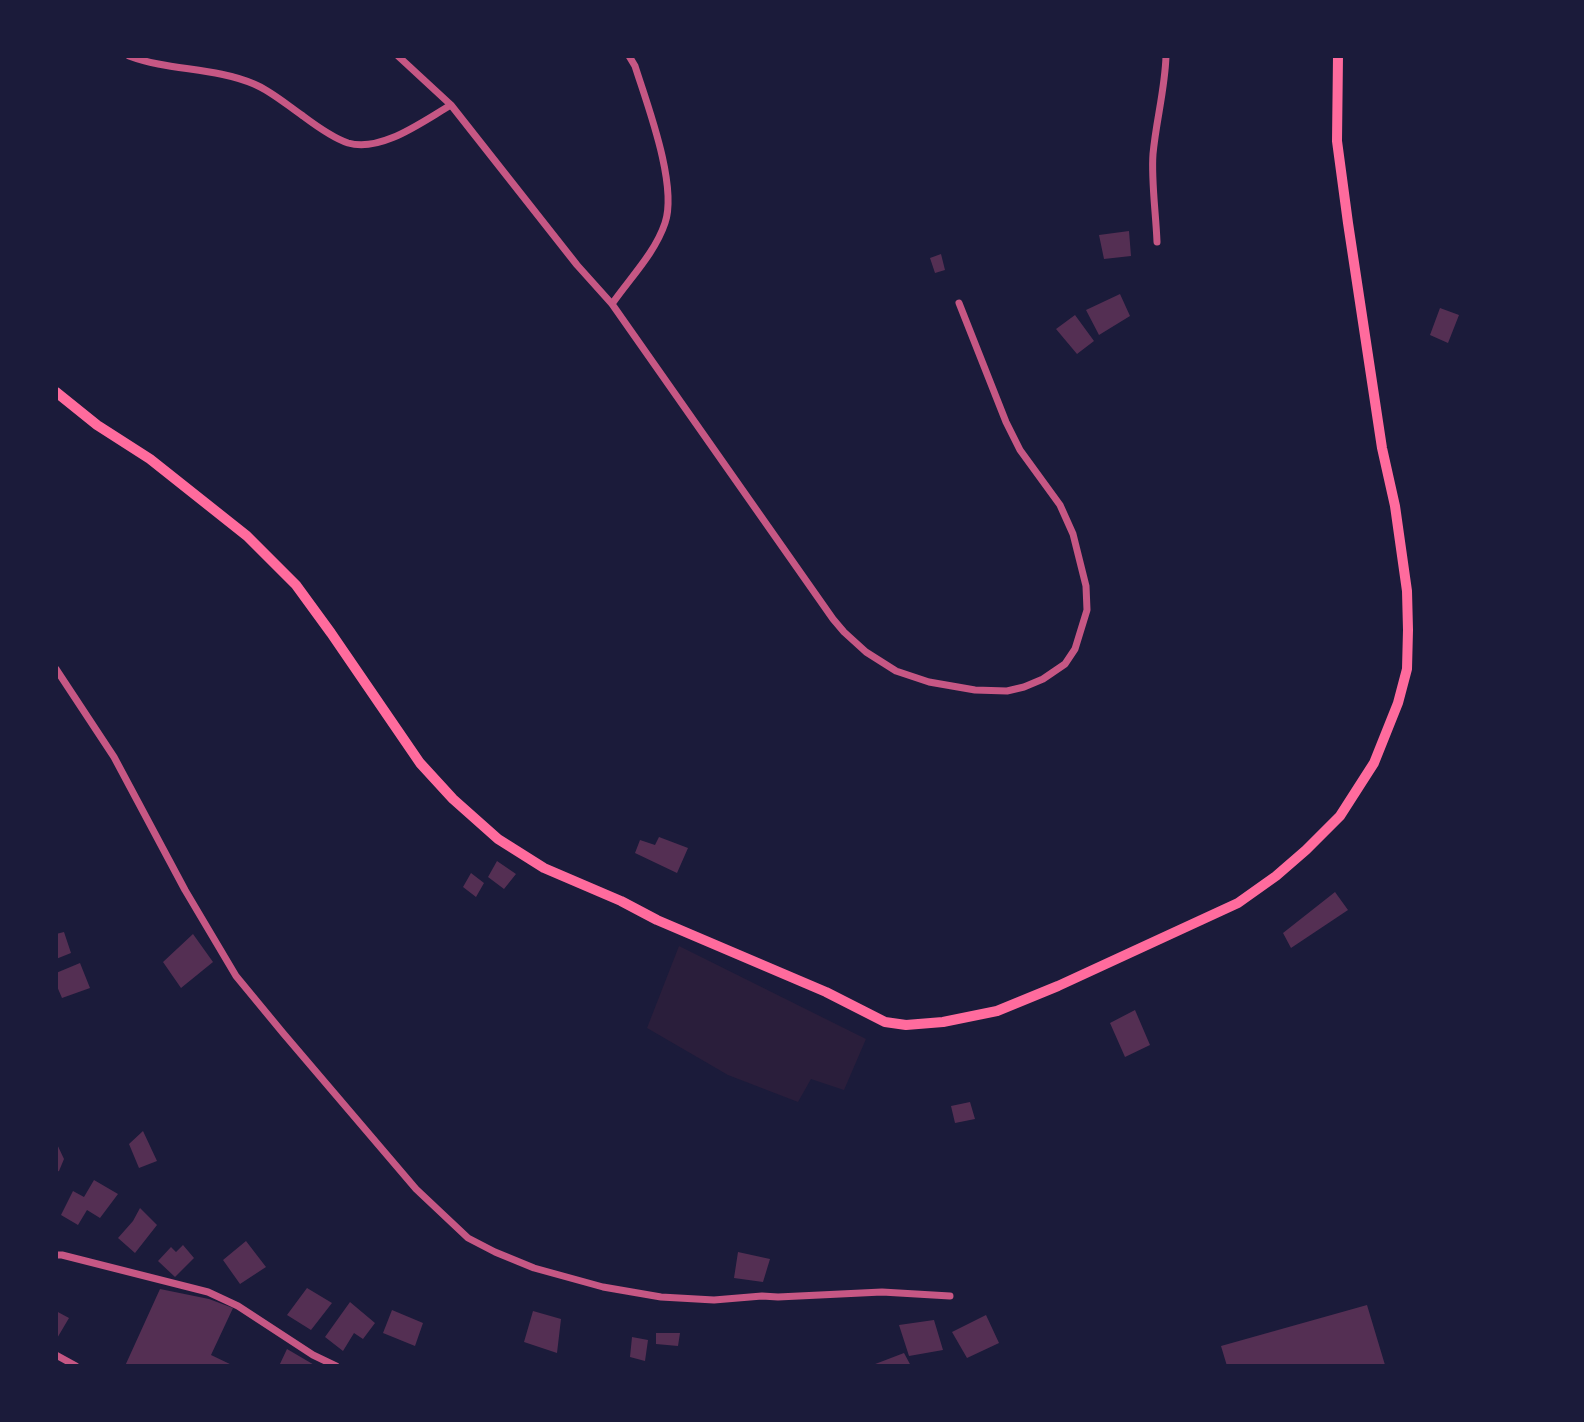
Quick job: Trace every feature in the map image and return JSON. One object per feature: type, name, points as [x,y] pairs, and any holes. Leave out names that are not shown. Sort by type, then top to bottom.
[{"type":"main road","points":[[56,392],[97,425],[150,460],[247,536],[267,555],[296,585],[420,763],[453,799],[498,839],[544,867],[657,920],[826,992],[886,1022],[943,1022],[998,1011],[1238,904],[1276,876],[1340,816],[1374,763],[1398,703],[1407,669],[1408,591],[1395,506],[1382,448],[1340,168],[1337,141],[1338,56]]},
{"type":"street","points":[[129,56],[156,64],[228,75],[254,84],[347,143],[362,145],[389,139],[451,105]]},
{"type":"street","points":[[398,56],[451,105],[577,265],[612,304],[833,620],[854,642],[880,662],[913,678],[975,690],[1007,691],[1043,679],[1065,664],[1076,649],[1087,610],[1086,586],[1076,546],[1064,515],[1048,487],[1020,450],[958,303]]},
{"type":"street","points":[[612,304],[660,234],[668,206],[666,173],[635,66],[629,56]]},
{"type":"street","points":[[635,66],[637,56]]},
{"type":"street","points":[[1157,242],[1153,167],[1166,56]]},
{"type":"street","points":[[56,668],[114,757],[185,890],[236,976],[416,1189],[468,1238],[534,1268],[603,1287],[661,1297],[714,1300],[883,1292],[950,1296]]},
{"type":"street","points":[[56,1255],[208,1292],[238,1306],[313,1355],[336,1366]]},
{"type":"street","points":[[56,1354],[76,1366]]},
{"type":"shaded area","points":[[679,946],[866,1039],[844,1090],[811,1079],[798,1102],[728,1075],[647,1028]]},
{"type":"building","points":[[1129,231],[1131,256],[1104,259],[1099,235]]},
{"type":"building","points":[[941,254],[945,270],[935,273],[930,258]]},
{"type":"building","points":[[1120,294],[1130,316],[1099,335],[1086,310]]},
{"type":"building","points":[[1440,308],[1459,315],[1448,343],[1430,335]]},
{"type":"building","points":[[1075,315],[1094,341],[1077,354],[1056,329]]},
{"type":"building","points":[[659,837],[688,848],[677,873],[635,853],[640,840],[655,845]]},
{"type":"building","points":[[497,861],[516,874],[504,889],[488,877]]},
{"type":"building","points":[[471,873],[484,883],[476,897],[463,887]]},
{"type":"building","points":[[1335,892],[1348,910],[1291,948],[1283,933]]},
{"type":"building","points":[[64,932],[71,953],[56,959],[56,934]]},
{"type":"building","points":[[193,934],[213,962],[181,988],[163,962]]},
{"type":"building","points":[[80,963],[90,988],[62,998],[56,984],[56,973]]},
{"type":"building","points":[[1135,1010],[1150,1045],[1125,1057],[1110,1023]]},
{"type":"building","points":[[970,1102],[975,1119],[955,1123],[951,1106]]},
{"type":"building","points":[[143,1131],[157,1161],[139,1168],[129,1144]]},
{"type":"building","points":[[56,1142],[64,1159],[56,1172]]},
{"type":"building","points":[[94,1180],[118,1194],[100,1218],[87,1210],[78,1225],[61,1215],[73,1191],[84,1197]]},
{"type":"building","points":[[140,1208],[157,1225],[135,1253],[118,1238]]},
{"type":"building","points":[[246,1241],[266,1267],[240,1284],[223,1260]]},
{"type":"building","points":[[183,1245],[194,1258],[175,1277],[158,1261],[171,1247],[176,1252]]},
{"type":"building","points":[[738,1252],[770,1259],[763,1282],[734,1278]]},
{"type":"building","points":[[307,1288],[332,1303],[311,1330],[287,1315]]},
{"type":"building","points":[[160,1289],[209,1299],[233,1308],[211,1355],[234,1366],[125,1366]]},
{"type":"building","points":[[350,1302],[375,1323],[363,1339],[354,1333],[343,1351],[325,1337]]},
{"type":"building","points":[[1367,1305],[1385,1365],[1227,1366],[1221,1346]]},
{"type":"building","points":[[392,1310],[423,1323],[415,1346],[383,1333]]},
{"type":"building","points":[[56,1311],[69,1318],[56,1340]]},
{"type":"building","points":[[533,1311],[561,1319],[557,1353],[524,1342]]},
{"type":"building","points":[[986,1315],[999,1343],[967,1358],[952,1332]]},
{"type":"building","points":[[934,1320],[943,1350],[909,1356],[899,1325]]},
{"type":"building","points":[[656,1333],[680,1333],[678,1346],[656,1344]]},
{"type":"building","points":[[632,1337],[648,1340],[645,1361],[630,1357]]},
{"type":"building","points":[[287,1349],[316,1366],[279,1366]]},
{"type":"building","points":[[904,1353],[911,1366],[870,1366]]}]
